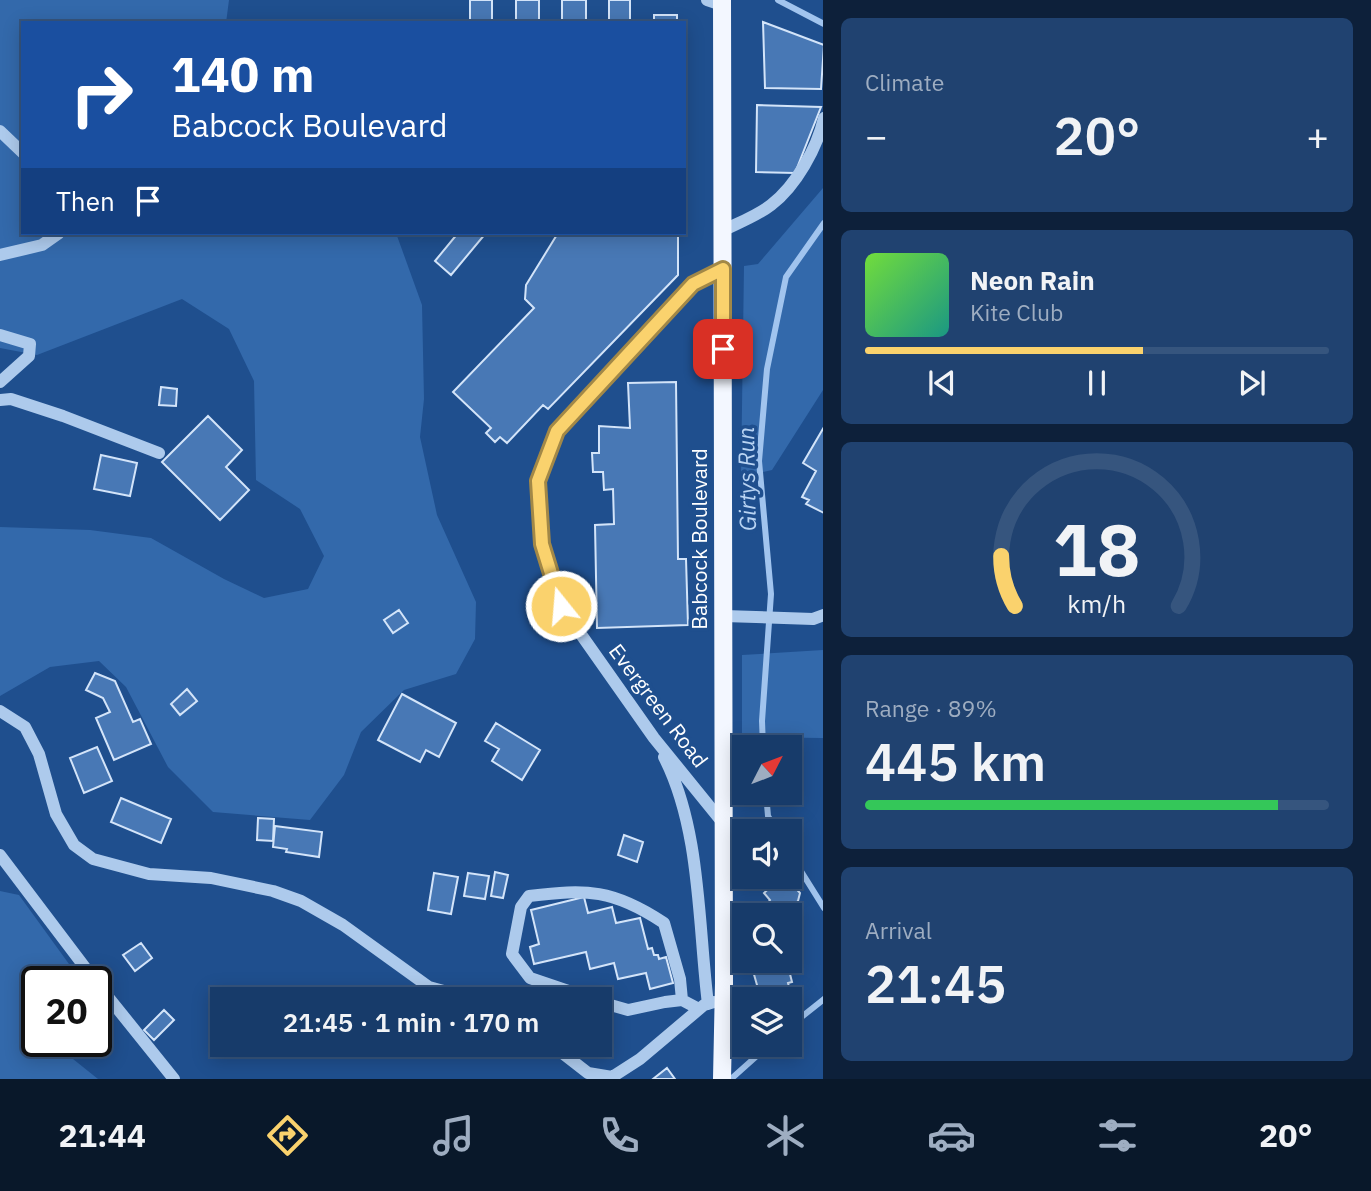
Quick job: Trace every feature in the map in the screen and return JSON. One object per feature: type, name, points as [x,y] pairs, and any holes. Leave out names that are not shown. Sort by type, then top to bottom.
[{"type":"main road","name":"Babcock Boulevard","points":[[717,2],[723,269],[723,823],[710,1004],[722,1079]]},
{"type":"street","points":[[722,231],[771,206],[782,194],[802,169],[820,133],[823,117]]},
{"type":"street","points":[[0,131],[21,151]]},
{"type":"street","points":[[0,255],[42,245],[56,235]]},
{"type":"street","name":"Evergreen Road","points":[[723,269],[693,284],[557,431],[538,481],[542,544],[561,606],[654,738],[723,823]]},
{"type":"street","points":[[0,335],[30,344],[29,356],[0,382]]},
{"type":"street","points":[[0,400],[11,399],[63,416],[159,453]]},
{"type":"street","points":[[724,616],[813,620],[823,615]]},
{"type":"street","points":[[0,712],[25,727],[39,754],[56,814],[74,845],[93,859],[149,874],[211,878],[273,891],[301,901],[343,925],[429,987]]},
{"type":"street","points":[[654,738],[670,769],[690,842],[710,1004]]},
{"type":"street","points":[[0,855],[84,966]]},
{"type":"street","points":[[557,987],[530,978],[512,954],[521,907],[529,895],[576,890],[607,895],[637,905],[664,923],[680,979],[682,1000]]},
{"type":"street","points":[[612,1005],[628,1010],[682,1000],[710,1004]]},
{"type":"street","points":[[112,1002],[174,1079]]},
{"type":"street","points":[[567,1057],[588,1073],[612,1077],[640,1059],[710,1004]]},
{"type":"shaded area","points":[[0,0],[229,0],[226,21],[21,21],[21,235],[397,235],[422,305],[424,399],[420,437],[437,515],[476,602],[475,639],[456,674],[404,690],[361,732],[344,775],[310,820],[213,812],[168,767],[126,687],[99,661],[50,667],[0,696],[0,527],[90,530],[151,538],[264,598],[308,589],[324,556],[300,509],[256,480],[254,381],[229,329],[182,299],[37,355],[0,348]]},
{"type":"shaded area","points":[[823,188],[823,390],[772,470],[741,477],[744,266],[758,264]]},
{"type":"shaded area","points":[[823,650],[823,738],[802,738],[802,735],[742,735],[742,655]]},
{"type":"shaded area","points":[[0,891],[19,895],[70,966],[21,966],[21,1057],[74,1057],[73,1059],[98,1079],[0,1079]]},
{"type":"building","points":[[470,0],[492,0],[492,21],[470,21]]},
{"type":"building","points":[[516,0],[539,0],[539,21],[516,21]]},
{"type":"building","points":[[562,0],[586,0],[586,21],[562,21]]},
{"type":"building","points":[[609,0],[630,0],[630,21],[609,21]]},
{"type":"building","points":[[654,15],[677,15],[677,21],[654,21]]},
{"type":"building","points":[[763,22],[823,45],[821,89],[765,88]]},
{"type":"building","points":[[757,105],[821,107],[795,173],[756,172]]},
{"type":"building","points":[[456,235],[484,235],[451,275],[435,261]]},
{"type":"building","points":[[557,235],[678,235],[678,275],[548,409],[543,405],[507,443],[500,437],[495,442],[486,433],[491,428],[453,392],[534,308],[525,299],[526,285]]},
{"type":"building","points":[[676,382],[678,559],[686,559],[688,625],[597,628],[595,525],[614,524],[613,489],[604,490],[603,472],[593,472],[592,453],[599,453],[599,426],[630,428],[628,383]]},
{"type":"building","points":[[161,387],[177,389],[176,406],[159,405]]},
{"type":"building","points":[[208,416],[242,450],[226,467],[249,490],[220,520],[162,462]]},
{"type":"building","points":[[823,429],[823,512],[806,504],[809,500],[802,497],[816,471],[803,463]]},
{"type":"building","points":[[101,455],[137,463],[130,496],[94,489]]},
{"type":"building","points":[[399,610],[408,623],[393,633],[384,620]]},
{"type":"building","points":[[95,673],[115,681],[133,722],[140,719],[151,744],[114,760],[96,718],[110,712],[103,698],[86,690]]},
{"type":"building","points":[[187,689],[197,701],[180,715],[171,704]]},
{"type":"building","points":[[402,694],[456,723],[439,757],[426,750],[420,762],[378,740]]},
{"type":"building","points":[[496,723],[540,750],[522,780],[492,761],[499,749],[485,741]]},
{"type":"building","points":[[97,747],[112,781],[84,793],[70,758]]},
{"type":"building","points":[[121,798],[171,819],[161,843],[111,822]]},
{"type":"building","points":[[258,818],[274,819],[273,841],[257,840]]},
{"type":"building","points":[[275,826],[322,832],[319,857],[286,852],[287,849],[273,847]]},
{"type":"building","points":[[624,835],[643,842],[637,862],[618,855]]},
{"type":"building","points":[[495,872],[508,875],[503,898],[491,896]]},
{"type":"building","points":[[434,873],[458,877],[451,914],[428,910]]},
{"type":"building","points":[[468,873],[489,876],[485,899],[464,896]]},
{"type":"building","points":[[768,889],[796,889],[800,893],[796,903],[768,903],[770,900],[764,893]]},
{"type":"building","points":[[584,897],[588,913],[612,907],[616,923],[640,918],[648,949],[652,948],[659,959],[666,957],[673,983],[650,989],[646,973],[618,979],[614,963],[590,969],[586,952],[534,964],[530,947],[539,944],[531,910]]},
{"type":"building","points":[[141,943],[152,958],[135,971],[123,955]]},
{"type":"building","points":[[754,973],[790,973],[792,982],[788,983],[789,987],[758,987]]},
{"type":"building","points":[[164,1010],[174,1020],[154,1040],[144,1030]]},
{"type":"building","points":[[667,1068],[675,1079],[653,1079]]},
{"type":"waterway","name":"Girtys Run","points":[[778,0],[823,23]]},
{"type":"waterway","name":"Girtys Run","points":[[763,735],[771,594],[759,461],[767,369],[786,277],[823,224]]},
{"type":"waterway","name":"Girtys Run","points":[[767,805],[770,819]]},
{"type":"waterway","name":"Girtys Run","points":[[802,873],[823,906]]},
{"type":"waterway","name":"Girtys Run","points":[[802,1017],[823,1000]]},
{"type":"waterway","name":"Girtys Run","points":[[731,1079],[756,1057]]},
{"type":"route","points":[[561,606],[542,544],[538,481],[557,431],[693,284],[723,269],[723,349]]}]
